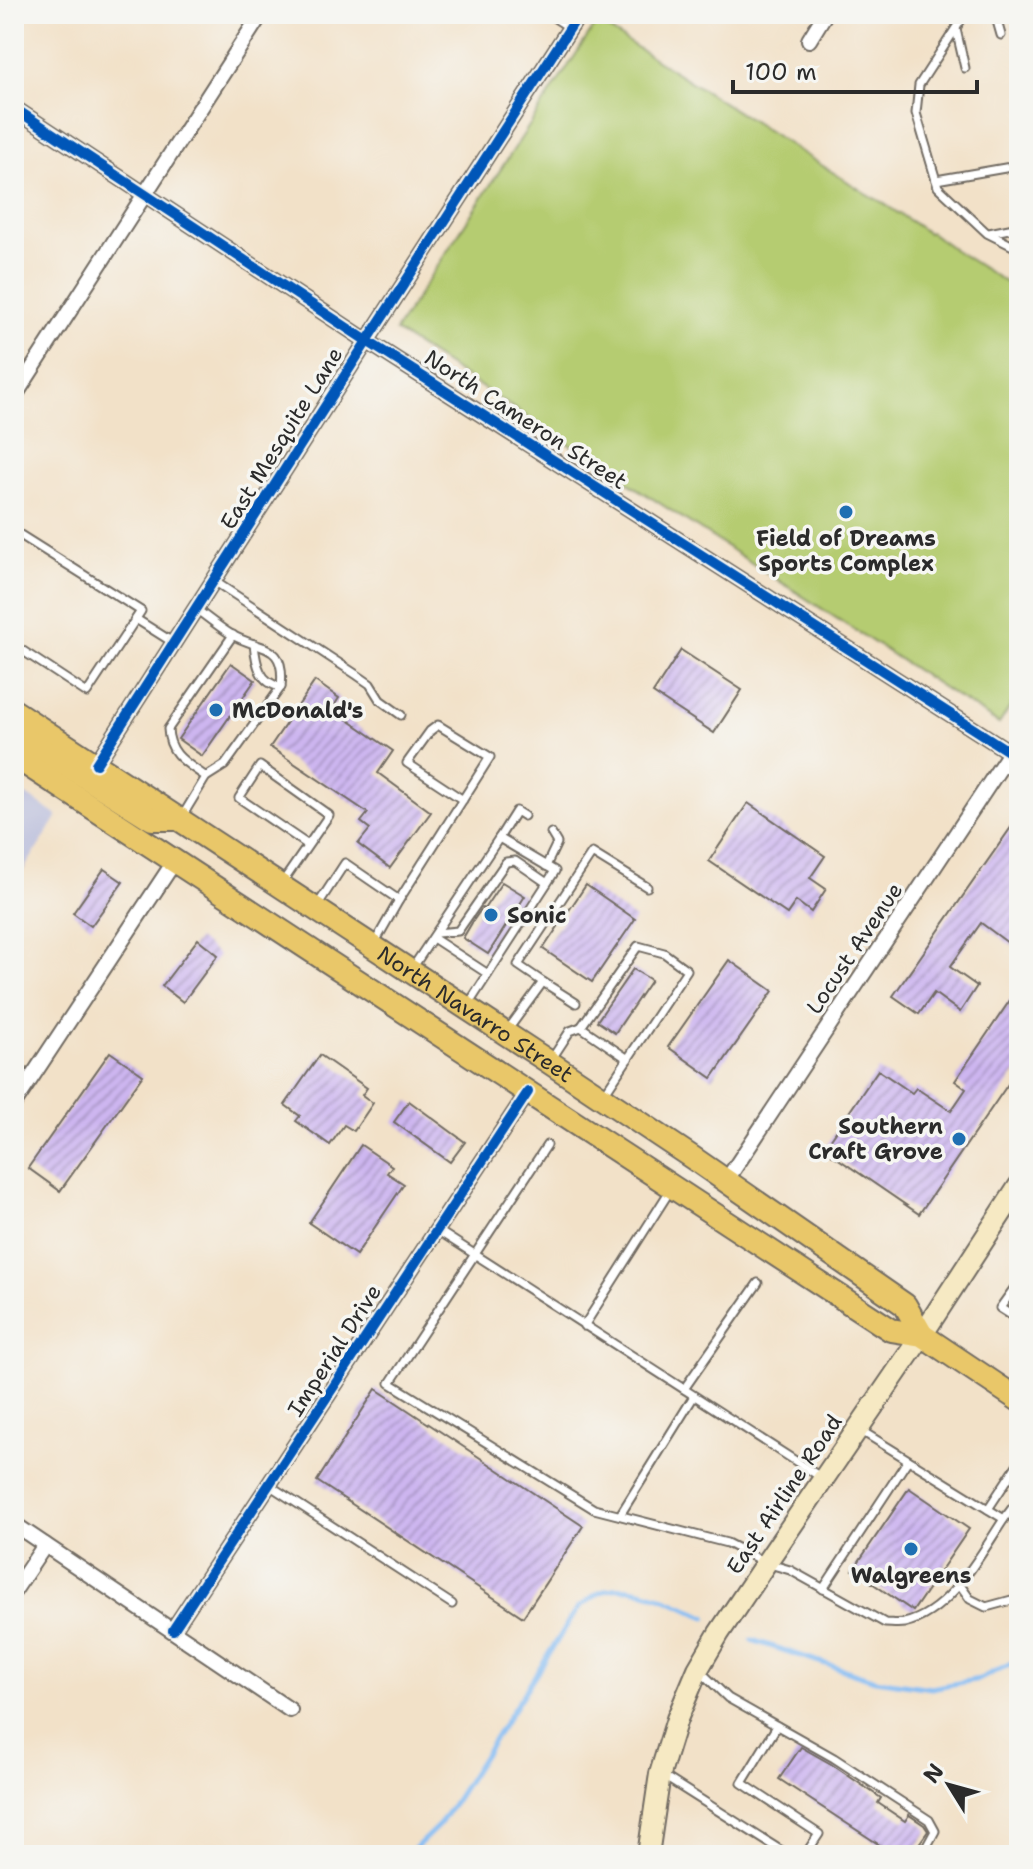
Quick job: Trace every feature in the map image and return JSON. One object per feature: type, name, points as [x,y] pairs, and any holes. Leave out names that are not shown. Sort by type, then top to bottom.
[{"type":"main road","name":"North Navarro Street","points":[[14,711],[411,970],[726,1181],[905,1305],[922,1335]]},
{"type":"main road","points":[[14,732],[152,819],[180,819]]},
{"type":"main road","name":"North Navarro Street","points":[[14,756],[891,1330],[922,1335],[1019,1400]]},
{"type":"main road","name":"East Airline Road","points":[[648,1855],[660,1774],[677,1719],[698,1669],[719,1633],[922,1335],[1019,1186]]},
{"type":"street","points":[[14,397],[261,14]]},
{"type":"street","points":[[555,14],[576,20]]},
{"type":"street","points":[[809,40],[825,14]]},
{"type":"street","name":"East Mesquite Lane","points":[[96,764],[576,20]]},
{"type":"street","name":"North Cameron Street","points":[[14,108],[367,341],[1015,755]]},
{"type":"street","name":"Locust Avenue","points":[[726,1181],[1015,755],[1019,739]]},
{"type":"street","points":[[14,1104],[174,862]]},
{"type":"street","name":"Imperial Drive","points":[[173,1630],[528,1092]]},
{"type":"street","points":[[14,1524],[290,1710]]},
{"type":"street","points":[[14,1591],[45,1545]]},
{"type":"lane","points":[[965,14],[919,85],[916,113],[938,187],[987,233],[1019,249]]},
{"type":"lane","points":[[995,14],[1001,35]]},
{"type":"lane","points":[[956,29],[965,68]]},
{"type":"lane","points":[[936,180],[1011,167]]},
{"type":"lane","points":[[987,233],[1019,227]]},
{"type":"lane","points":[[14,531],[141,611],[87,693],[14,645]]},
{"type":"lane","points":[[214,581],[370,684],[380,700],[401,715]]},
{"type":"lane","points":[[180,819],[206,777],[225,765],[281,687],[282,670],[276,654],[233,635],[196,609]]},
{"type":"lane","points":[[136,619],[174,643]]},
{"type":"lane","points":[[206,777],[174,752],[168,740],[168,729],[233,635]]},
{"type":"lane","points":[[254,644],[260,673],[272,685],[281,687]]},
{"type":"lane","points":[[373,946],[490,757],[438,725],[430,731],[407,763],[463,800]]},
{"type":"lane","points":[[281,885],[329,815],[260,766],[239,798],[308,845]]},
{"type":"lane","points":[[411,970],[516,811],[524,816]]},
{"type":"lane","points":[[546,866],[557,843],[551,833]]},
{"type":"lane","points":[[466,1007],[555,871],[499,838]]},
{"type":"lane","points":[[576,1003],[518,965],[592,853],[647,887]]},
{"type":"lane","points":[[435,935],[458,931],[506,862],[515,861],[547,883]]},
{"type":"lane","points":[[316,908],[345,863],[399,900]]},
{"type":"lane","points":[[435,935],[488,974]]},
{"type":"lane","points":[[549,1062],[570,1031],[581,1027],[638,946],[664,953],[687,970],[602,1097]]},
{"type":"lane","points":[[506,1033],[543,982]]},
{"type":"lane","points":[[581,1027],[628,1059]]},
{"type":"lane","points":[[547,1145],[390,1383],[594,1509],[727,1543],[766,1563],[790,1570],[885,1623],[903,1624],[928,1614],[960,1585],[1019,1499]]},
{"type":"lane","points":[[584,1326],[672,1187]]},
{"type":"lane","points":[[437,1230],[824,1479]]},
{"type":"lane","points":[[1019,1282],[1000,1308],[1019,1320]]},
{"type":"lane","points":[[684,1389],[758,1283]]},
{"type":"lane","points":[[620,1515],[694,1396]]},
{"type":"lane","points":[[858,1429],[1004,1519]]},
{"type":"lane","points":[[823,1589],[908,1460]]},
{"type":"lane","points":[[988,1509],[1019,1462]]},
{"type":"lane","points":[[269,1485],[452,1604]]},
{"type":"lane","points":[[960,1585],[970,1599],[986,1607],[1019,1598]]},
{"type":"lane","points":[[698,1669],[728,1698],[834,1758],[929,1820],[935,1831],[922,1855]]},
{"type":"lane","points":[[777,1726],[742,1783],[819,1834],[805,1855]]},
{"type":"lane","points":[[660,1774],[788,1855]]},
{"type":"shaded area","points":[[14,787],[58,816],[14,885]]},
{"type":"green space","name":"Field of Dreams Sports Complex","points":[[597,22],[1019,291],[1019,693],[999,724],[395,331]]},
{"type":"building","points":[[681,650],[742,690],[714,733],[653,693]]},
{"type":"building","name":"McDonald's","points":[[231,663],[255,680],[202,756],[178,739]]},
{"type":"building","points":[[315,681],[339,698],[332,709],[393,751],[378,773],[431,812],[390,868],[358,844],[370,829],[361,822],[368,813],[270,747]]},
{"type":"building","points":[[748,803],[825,856],[810,878],[826,889],[811,912],[796,901],[787,914],[709,861]]},
{"type":"building","points":[[1019,816],[1019,938],[1012,946],[981,923],[950,967],[977,986],[960,1012],[934,993],[919,1014],[893,996]]},
{"type":"building","points":[[104,869],[123,882],[91,926],[73,913]]},
{"type":"building","name":"Sonic","points":[[502,882],[525,896],[488,954],[463,938]]},
{"type":"building","points":[[586,885],[635,919],[592,982],[543,949]]},
{"type":"building","points":[[198,939],[218,955],[183,1002],[162,986]]},
{"type":"building","points":[[729,960],[773,991],[712,1078],[668,1047]]},
{"type":"building","points":[[633,969],[651,980],[615,1033],[597,1021]]},
{"type":"building","points":[[1019,987],[1019,1068],[919,1214],[824,1149],[878,1070],[912,1093],[916,1088],[951,1111],[966,1089],[955,1081]]},
{"type":"building","points":[[110,1052],[143,1075],[60,1191],[28,1168]]},
{"type":"building","points":[[320,1055],[367,1088],[362,1095],[373,1103],[354,1131],[344,1125],[330,1145],[296,1121],[300,1116],[285,1105]]},
{"type":"building","points":[[409,1101],[465,1142],[450,1162],[394,1122]]},
{"type":"building","points":[[361,1145],[392,1166],[387,1173],[404,1184],[356,1255],[309,1223]]},
{"type":"building","points":[[376,1389],[583,1526],[523,1617],[317,1481]]},
{"type":"building","name":"Walgreens","points":[[909,1488],[969,1529],[913,1611],[853,1570]]},
{"type":"building","points":[[801,1747],[881,1798],[878,1803],[905,1821],[909,1815],[924,1825],[928,1831],[911,1855],[895,1855],[779,1779]]},
{"type":"waterway","points":[[408,1855],[440,1824],[578,1608],[598,1594],[624,1589],[653,1594],[706,1617]]},
{"type":"waterway","points":[[752,1640],[875,1680],[931,1688],[980,1679],[1019,1659]]},
{"type":"cycle path","points":[[96,764],[579,14]]},
{"type":"cycle path","points":[[14,108],[367,341],[1019,758]]},
{"type":"cycle path","points":[[173,1630],[528,1092]]},
{"type":"place","name":"Field of Dreams Sports Complex","points":[[846,512]]},
{"type":"place","name":"McDonald's","points":[[216,710]]},
{"type":"place","name":"Sonic","points":[[491,915]]},
{"type":"place","name":"Southern Craft Grove","points":[[959,1139]]},
{"type":"place","name":"Walgreens","points":[[911,1549]]}]
